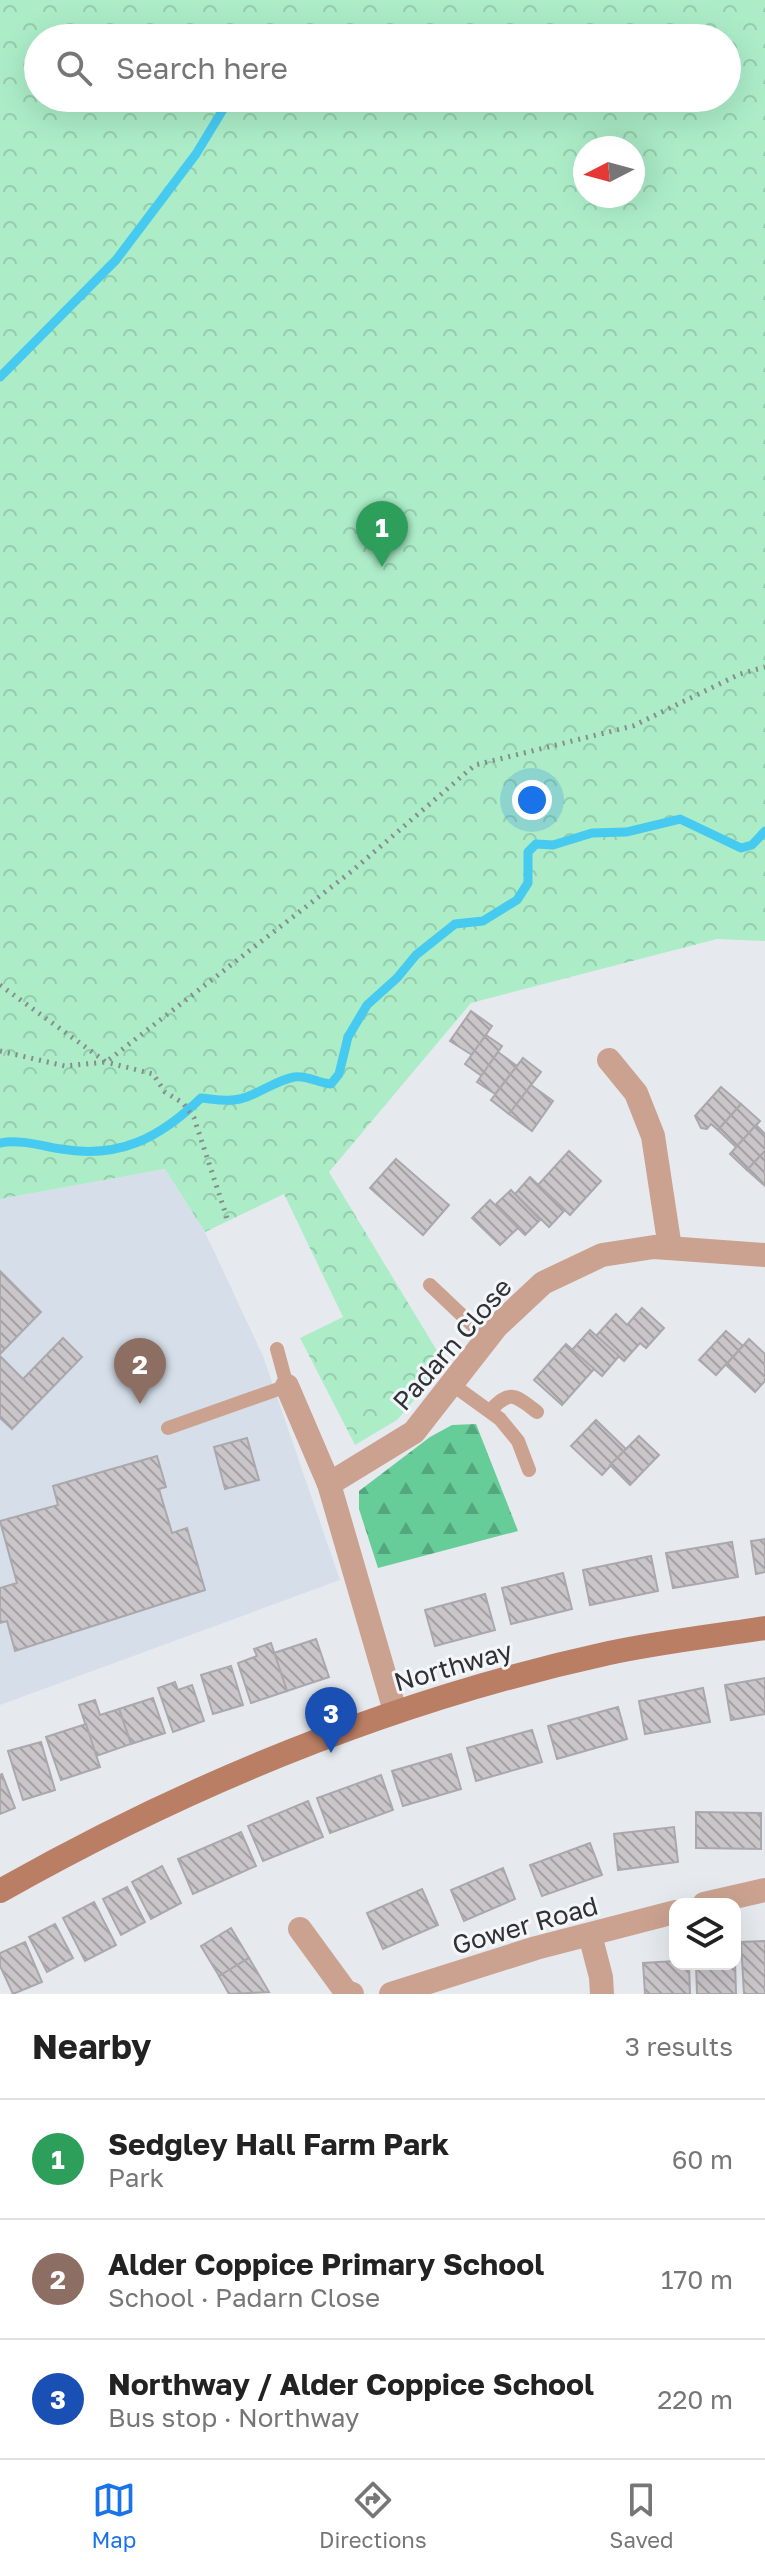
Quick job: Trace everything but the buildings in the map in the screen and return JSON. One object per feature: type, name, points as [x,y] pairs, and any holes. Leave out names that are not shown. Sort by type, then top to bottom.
[{"type":"street","points":[[609,1060],[636,1093],[653,1136],[670,1248]]},
{"type":"street","name":"Padarn Close","points":[[329,1484],[414,1432],[487,1339],[543,1283],[602,1255],[654,1247],[765,1255]]},
{"type":"street","points":[[287,1386],[329,1484],[395,1711]]},
{"type":"street","name":"Northway","points":[[0,1891],[185,1794],[295,1747],[395,1711],[611,1653],[765,1628]]},
{"type":"street","points":[[730,1898],[765,1890]]},
{"type":"street","name":"Gower Road","points":[[391,1994],[536,1948],[669,1914]]},
{"type":"street","points":[[300,1929],[346,1992],[352,1994]]},
{"type":"street","points":[[590,1935],[601,1977],[602,1994]]},
{"type":"lane","points":[[430,1285],[487,1339]]},
{"type":"lane","points":[[168,1428],[287,1386],[277,1349]]},
{"type":"lane","points":[[453,1385],[490,1411],[518,1441],[529,1470]]},
{"type":"lane","points":[[490,1411],[502,1398],[510,1395],[537,1412]]},
{"type":"path","points":[[106,1062],[352,871],[475,765],[633,726],[740,674],[765,667]]},
{"type":"path","points":[[0,985],[106,1062]]},
{"type":"path","points":[[0,1051],[65,1066],[106,1062],[153,1074],[165,1092],[183,1103],[194,1118],[228,1221]]},
{"type":"shaded area","points":[[165,1169],[205,1232],[263,1356],[340,1580],[0,1705],[0,1199]]},
{"type":"green space","points":[[0,0],[765,0],[765,941],[717,939],[471,1003],[329,1172],[445,1364],[397,1420],[355,1445],[300,1338],[343,1317],[284,1194],[205,1232],[165,1169],[0,1199]]},
{"type":"green space","points":[[476,1424],[518,1531],[378,1568],[359,1509],[359,1491],[430,1437],[452,1425]]},
{"type":"waterway","points":[[0,377],[116,260],[196,154],[222,112]]},
{"type":"waterway","points":[[0,1143],[23,1142],[82,1151],[120,1148],[154,1134],[201,1098],[240,1099],[294,1077],[331,1084],[339,1074],[348,1037],[367,1005],[397,978],[416,955],[455,924],[483,921],[517,900],[528,883],[528,852],[536,844],[553,845],[592,833],[626,832],[680,819],[741,848],[752,845],[765,831]]},
{"type":"place","name":"Sedgley Hall Farm Park","points":[[382,567]]},
{"type":"place","name":"Alder Coppice Primary School","points":[[140,1404]]},
{"type":"place","name":"Northway / Alder Coppice School","points":[[331,1753]]}]
